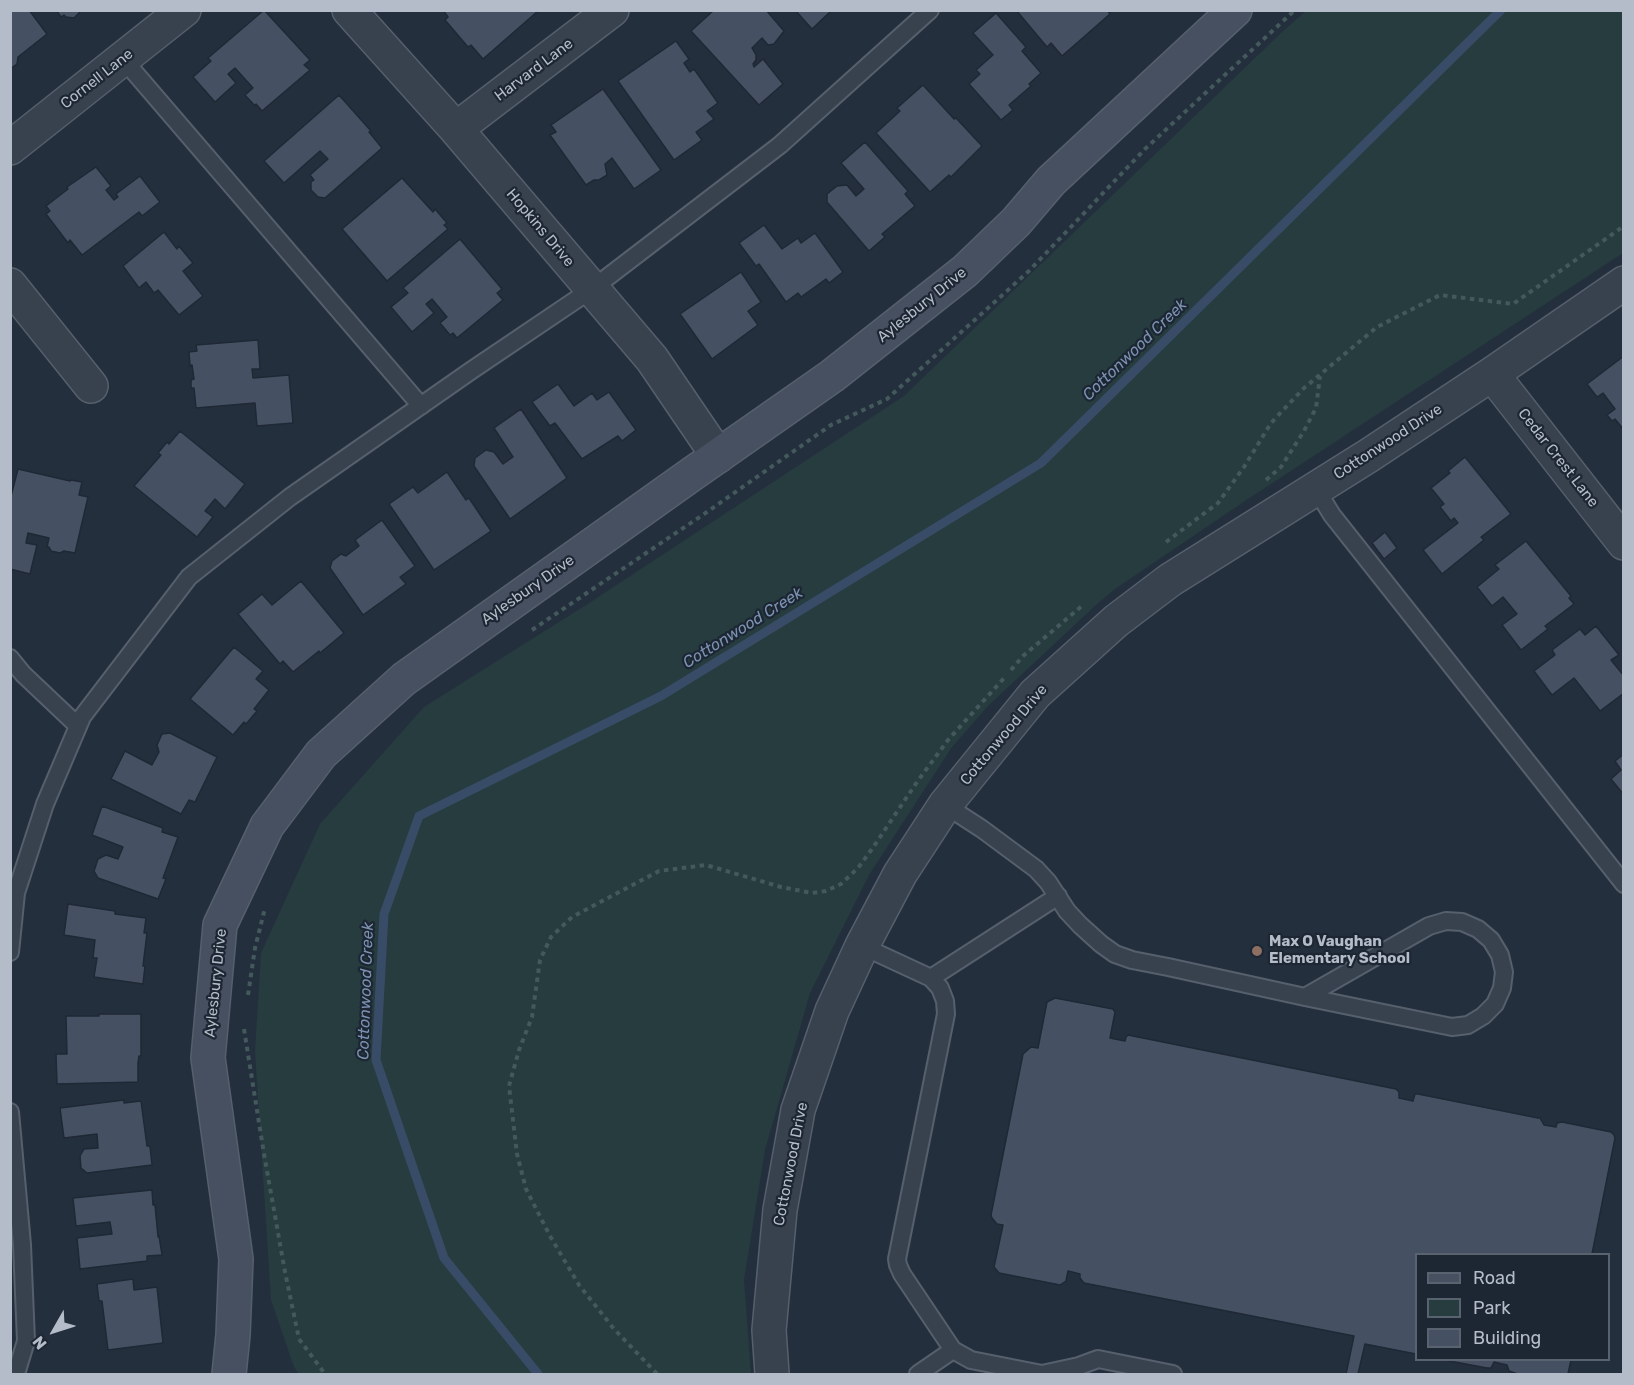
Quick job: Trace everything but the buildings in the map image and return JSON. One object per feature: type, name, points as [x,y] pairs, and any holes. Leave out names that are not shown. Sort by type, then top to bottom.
[{"type":"street","name":"Cornell Lane","points":[[10,148],[184,10]]},
{"type":"street","name":"Hopkins Drive","points":[[349,10],[456,129],[652,359],[718,456]]},
{"type":"street","name":"Harvard Lane","points":[[456,129],[612,10]]},
{"type":"street","name":"Aylesbury Drive","points":[[229,1374],[236,1259],[208,1059],[220,925],[267,826],[321,754],[404,679],[832,376],[965,271],[1016,222],[1051,181],[1235,10]]},
{"type":"street","name":"Cottonwood Drive","points":[[772,1374],[769,1330],[780,1210],[798,1110],[832,1011],[862,946],[900,874],[945,805],[1035,694],[1116,621],[1170,580],[1316,489],[1492,374],[1623,283]]},
{"type":"street","points":[[10,285],[91,387]]},
{"type":"street","name":"Cedar Crest Lane","points":[[1492,374],[1623,543]]},
{"type":"lane","points":[[10,952],[16,893],[45,804],[82,717],[189,578],[291,498],[592,289],[780,145],[930,10]]},
{"type":"lane","points":[[123,59],[421,406]]},
{"type":"lane","points":[[1316,489],[1332,515],[1623,884]]},
{"type":"lane","points":[[10,658],[23,674],[78,726]]},
{"type":"lane","points":[[945,805],[1036,869],[1080,925],[1115,954],[1132,960],[1452,1028],[1468,1025],[1483,1016],[1495,1004],[1502,988],[1504,972],[1500,955],[1491,940],[1478,929],[1462,922],[1446,921],[1429,926],[1305,996]]},
{"type":"lane","points":[[931,978],[1058,896]]},
{"type":"lane","points":[[862,946],[931,978],[940,988],[945,1000],[946,1014],[897,1259],[902,1274],[953,1350],[971,1360],[1042,1374],[1098,1359],[1173,1374]]},
{"type":"lane","points":[[10,1112],[22,1245],[26,1341],[16,1374]]},
{"type":"lane","points":[[918,1374],[953,1350]]},
{"type":"path","points":[[523,636],[697,519],[831,425],[886,399],[1029,271],[1145,149],[1295,10]]},
{"type":"path","points":[[1260,484],[1281,467],[1304,431],[1316,408],[1320,374]]},
{"type":"path","points":[[247,1004],[255,948],[268,898]]},
{"type":"path","points":[[243,1026],[285,1272],[299,1339],[325,1374]]},
{"type":"green space","points":[[1307,10],[1623,11],[1623,253],[1115,589],[989,705],[952,747],[869,875],[810,993],[765,1150],[744,1280],[751,1374],[299,1374],[294,1367],[271,1300],[255,1051],[261,953],[320,824],[424,707],[586,605],[904,396]]},
{"type":"waterway","name":"Cottonwood Creek","points":[[538,1374],[444,1258],[376,1060],[384,914],[419,816],[661,696],[1041,463],[1501,10]]},
{"type":"place","name":"Max O Vaughan Elementary School","points":[[1257,951]]}]
